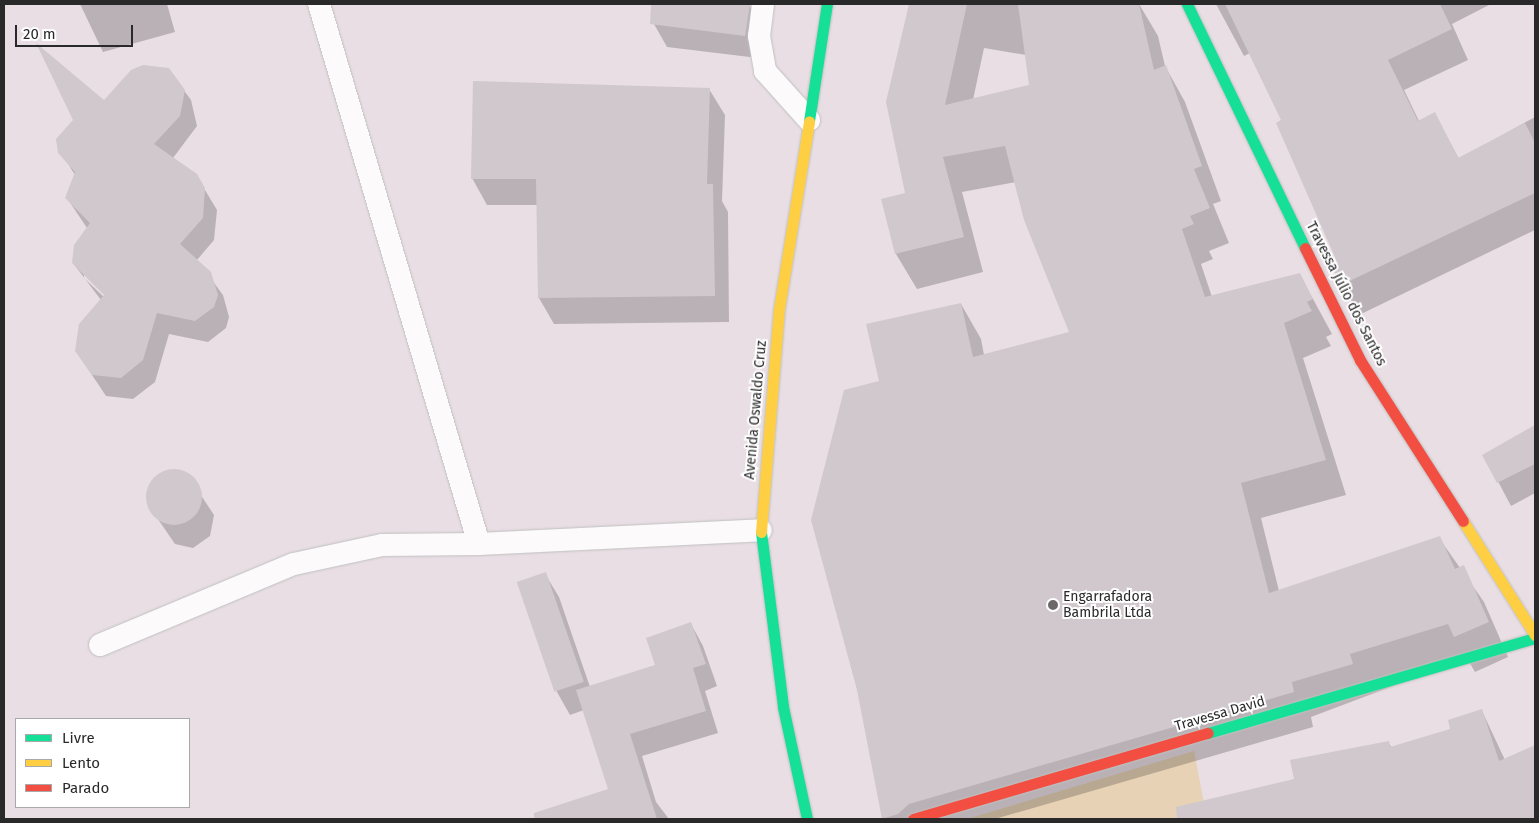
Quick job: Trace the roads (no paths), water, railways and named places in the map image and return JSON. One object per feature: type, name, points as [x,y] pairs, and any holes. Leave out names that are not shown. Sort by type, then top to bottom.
[{"type":"street","name":"Avenida Oswaldo Cruz","points":[[807,819],[783,707],[761,530],[779,308],[827,4]]},
{"type":"street","name":"Travessa Júlio dos Santos","points":[[1187,4],[1360,360],[1535,636]]},
{"type":"street","name":"Travessa David","points":[[913,819],[1535,636]]},
{"type":"lane","points":[[318,4],[479,544]]},
{"type":"lane","points":[[763,4],[759,36],[765,71],[809,120]]},
{"type":"lane","points":[[100,646],[294,564],[382,545],[479,544],[761,530]]},
{"type":"place","name":"Engarrafadora Bambrila Ltda","points":[[1053,605]]}]
